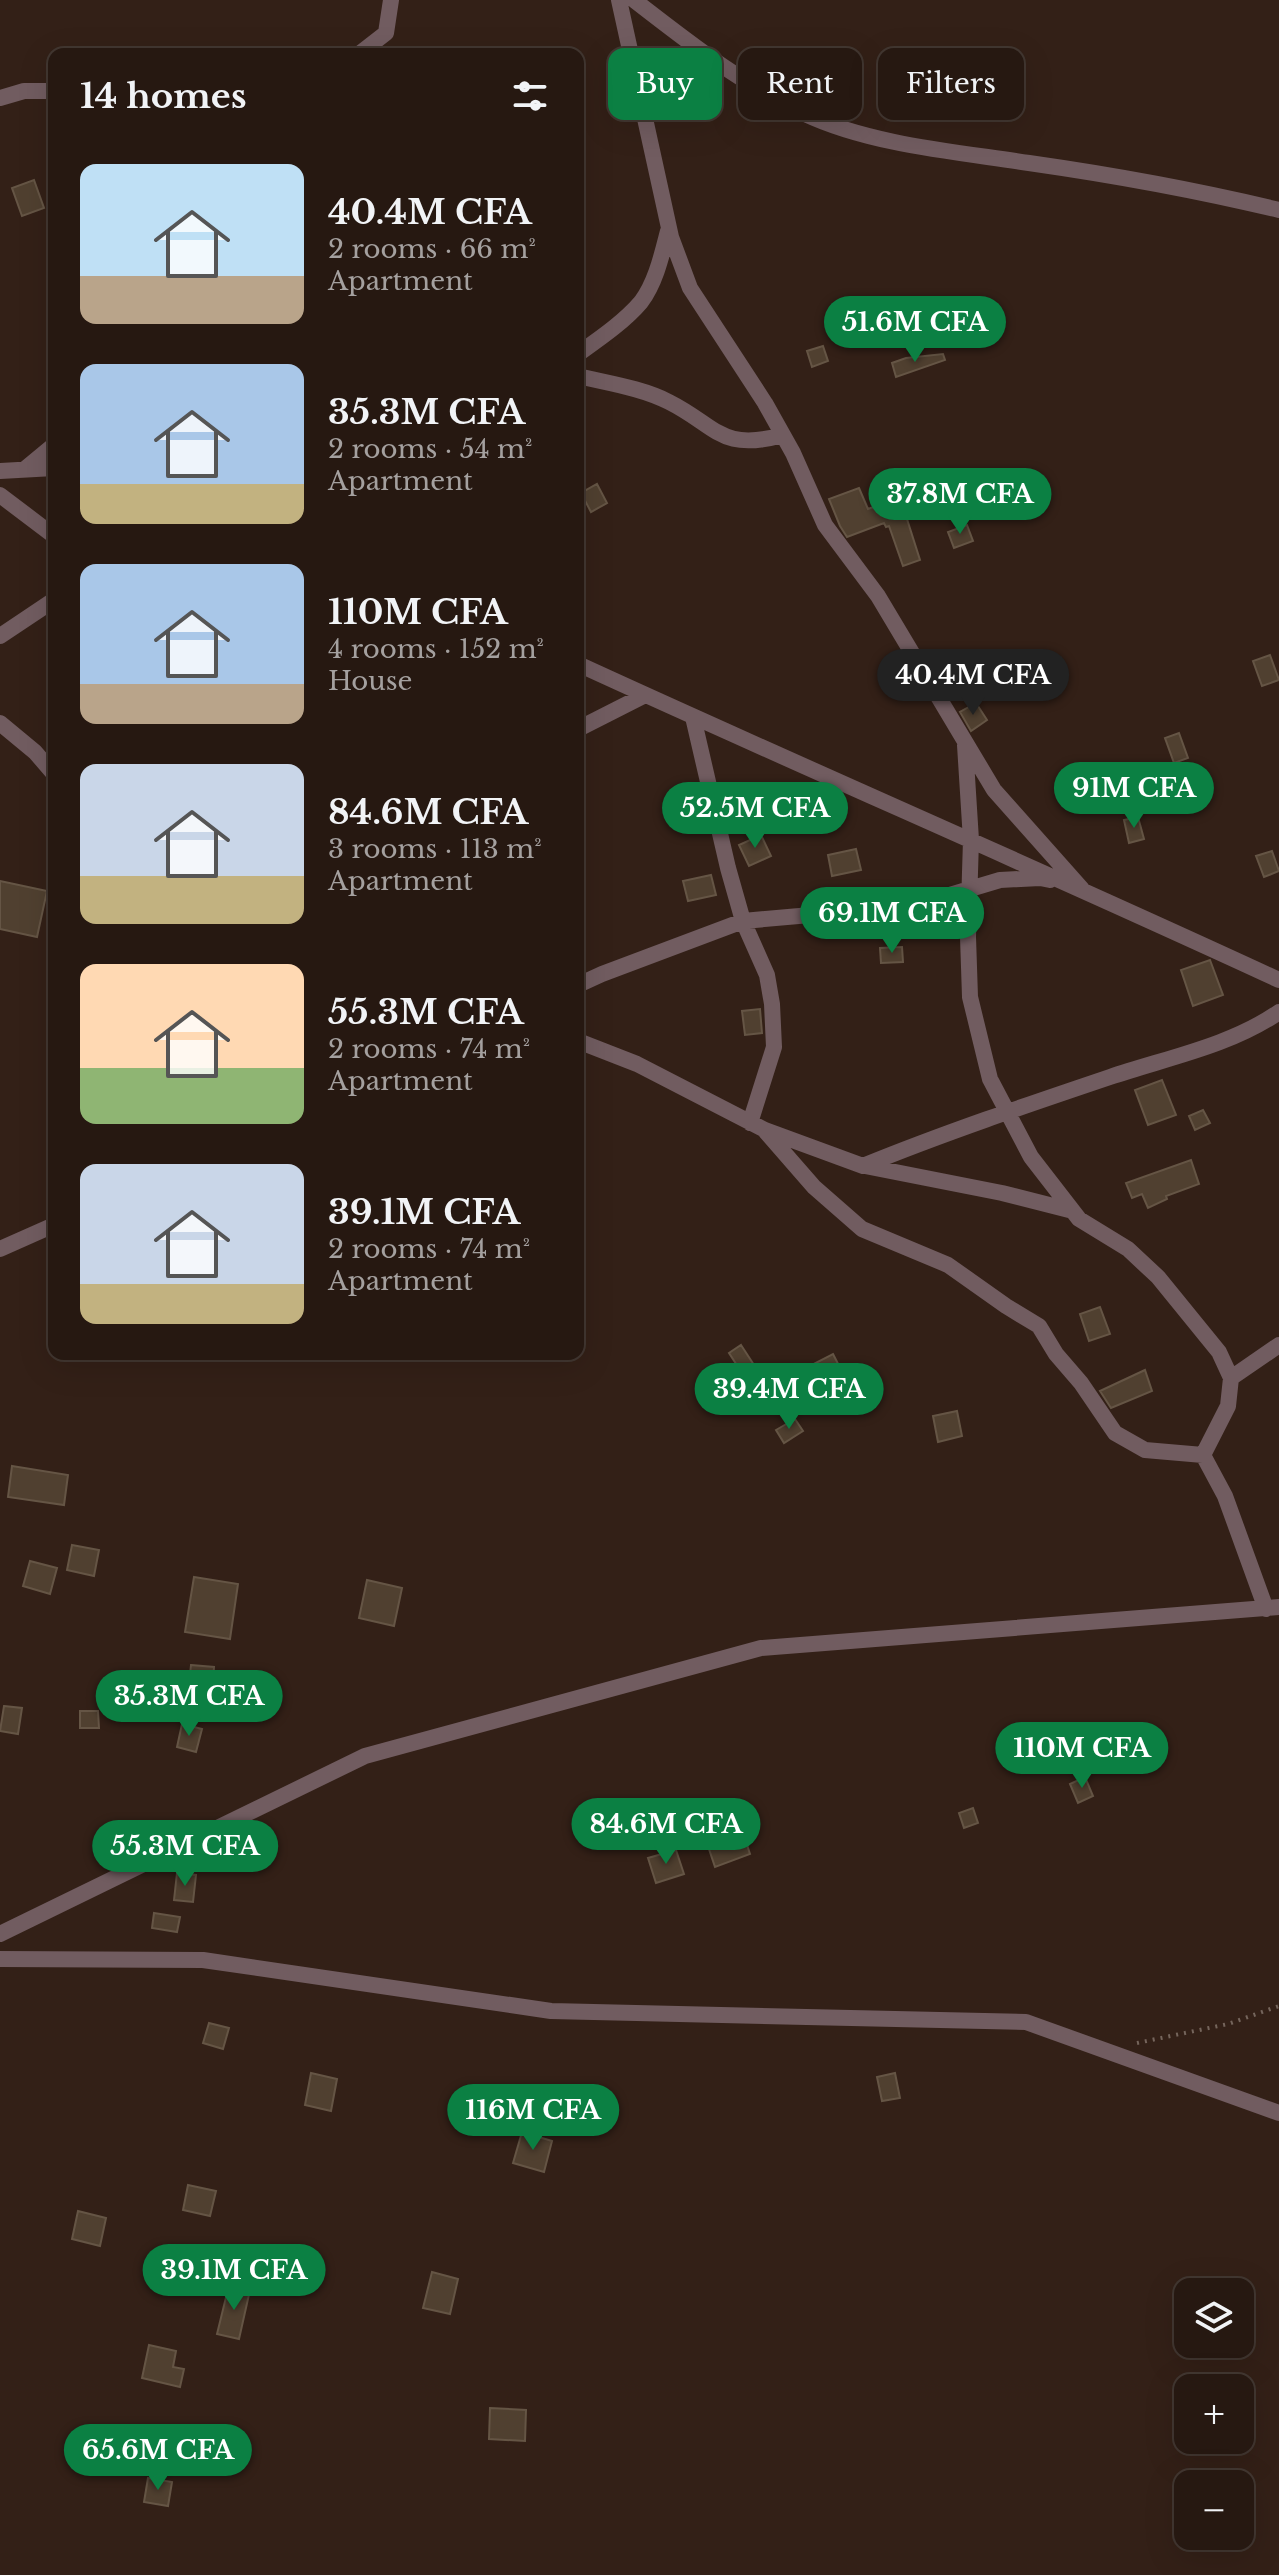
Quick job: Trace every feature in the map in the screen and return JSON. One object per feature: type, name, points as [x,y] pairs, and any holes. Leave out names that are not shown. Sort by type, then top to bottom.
[{"type":"street","points":[[367,48],[386,33],[391,0]]},
{"type":"street","points":[[619,0],[669,227],[690,288],[765,403],[825,525],[878,596],[994,790],[1082,889]]},
{"type":"street","points":[[634,0],[748,84],[807,115],[853,130],[952,151],[1196,190],[1279,210]]},
{"type":"street","points":[[0,98],[24,91],[48,91]]},
{"type":"street","points":[[584,350],[642,301],[658,268],[669,227]]},
{"type":"street","points":[[584,377],[668,401],[721,436],[757,442],[783,435]]},
{"type":"street","points":[[25,469],[48,450]]},
{"type":"street","points":[[0,471],[48,468]]},
{"type":"street","points":[[0,495],[48,531]]},
{"type":"street","points":[[0,636],[48,604]]},
{"type":"street","points":[[584,667],[1279,980]]},
{"type":"street","points":[[584,726],[645,695]]},
{"type":"street","points":[[693,717],[743,921],[767,975],[774,1047],[758,1126]]},
{"type":"street","points":[[0,723],[48,767]]},
{"type":"street","points":[[965,739],[971,840],[970,997],[990,1079],[1031,1157],[1079,1219],[1128,1249],[1158,1277],[1219,1352],[1231,1378],[1228,1406],[1203,1455]]},
{"type":"street","points":[[584,982],[743,921],[913,906],[1000,880],[1040,878],[1082,889]]},
{"type":"street","points":[[863,1166],[1008,1112],[1197,1049],[1259,1026],[1279,1012]]},
{"type":"street","points":[[584,1043],[637,1064],[758,1126],[863,1166],[1002,1193],[1073,1211]]},
{"type":"street","points":[[758,1126],[814,1187],[862,1229],[948,1265],[1039,1326],[1115,1433],[1145,1450],[1203,1455]]},
{"type":"street","points":[[0,1249],[48,1228]]},
{"type":"street","points":[[1231,1378],[1279,1345]]},
{"type":"street","points":[[0,1934],[365,1756],[761,1648],[1272,1608],[1225,1496],[1203,1455]]},
{"type":"street","points":[[0,1959],[203,1960],[551,2011],[1026,2022],[1279,2113]]},
{"type":"path","points":[[1099,2048],[1164,2039],[1228,2024],[1279,2006]]},
{"type":"building","points":[[34,180],[44,208],[22,216],[12,188]]},
{"type":"building","points":[[823,346],[828,361],[812,367],[807,351]]},
{"type":"building","points":[[943,354],[945,360],[896,377],[892,363],[906,358]]},
{"type":"building","points":[[597,484],[607,503],[591,512],[584,491]]},
{"type":"building","points":[[859,488],[868,509],[900,497],[920,560],[903,566],[889,526],[886,527],[884,523],[847,537],[829,499]]},
{"type":"building","points":[[967,525],[973,541],[954,548],[948,532]]},
{"type":"building","points":[[1270,655],[1279,680],[1262,686],[1253,661]]},
{"type":"building","points":[[1003,662],[1016,682],[994,697],[980,677]]},
{"type":"building","points":[[976,703],[987,720],[971,731],[960,712]]},
{"type":"building","points":[[1179,733],[1188,758],[1174,763],[1165,738]]},
{"type":"building","points":[[1138,817],[1144,839],[1129,843],[1124,820]]},
{"type":"building","points":[[761,835],[771,856],[749,866],[739,845]]},
{"type":"building","points":[[856,849],[861,870],[832,876],[828,855]]},
{"type":"building","points":[[1272,851],[1279,871],[1264,877],[1256,856]]},
{"type":"building","points":[[711,875],[716,895],[688,901],[683,881]]},
{"type":"building","points":[[0,881],[47,891],[37,937],[0,929]]},
{"type":"building","points":[[902,947],[903,962],[881,963],[880,948]]},
{"type":"building","points":[[1210,960],[1223,995],[1193,1006],[1181,970]]},
{"type":"building","points":[[760,1009],[762,1033],[745,1035],[742,1011]]},
{"type":"building","points":[[1162,1080],[1176,1115],[1148,1125],[1135,1090]]},
{"type":"building","points":[[1203,1110],[1210,1123],[1195,1130],[1189,1116]]},
{"type":"building","points":[[1191,1160],[1199,1184],[1166,1196],[1167,1199],[1148,1208],[1142,1194],[1132,1198],[1126,1183]]},
{"type":"building","points":[[1100,1307],[1110,1334],[1089,1341],[1080,1314]]},
{"type":"building","points":[[741,1345],[754,1365],[742,1373],[729,1353]]},
{"type":"building","points":[[833,1354],[853,1393],[824,1408],[804,1369]]},
{"type":"building","points":[[1145,1370],[1152,1391],[1111,1408],[1100,1391]]},
{"type":"building","points":[[957,1411],[962,1436],[938,1442],[933,1416]]},
{"type":"building","points":[[795,1419],[803,1431],[784,1443],[776,1430]]},
{"type":"building","points":[[12,1466],[68,1475],[64,1505],[8,1497]]},
{"type":"building","points":[[72,1545],[99,1550],[94,1576],[67,1570]]},
{"type":"building","points":[[30,1561],[57,1568],[50,1594],[23,1586]]},
{"type":"building","points":[[194,1577],[238,1584],[230,1639],[185,1632]]},
{"type":"building","points":[[367,1580],[402,1588],[394,1626],[359,1618]]},
{"type":"building","points":[[191,1665],[214,1667],[212,1695],[188,1693]]},
{"type":"building","points":[[4,1706],[22,1708],[18,1734],[0,1731]]},
{"type":"building","points":[[80,1711],[98,1711],[99,1728],[80,1728]]},
{"type":"building","points":[[182,1724],[202,1729],[196,1752],[177,1747]]},
{"type":"building","points":[[1085,1777],[1093,1796],[1078,1803],[1070,1784]]},
{"type":"building","points":[[973,1808],[978,1823],[964,1828],[959,1813]]},
{"type":"building","points":[[744,1836],[750,1854],[715,1867],[709,1849]]},
{"type":"building","points":[[676,1850],[684,1874],[656,1883],[648,1858]]},
{"type":"building","points":[[177,1873],[196,1875],[193,1902],[174,1900]]},
{"type":"building","points":[[154,1913],[180,1917],[177,1932],[152,1928]]},
{"type":"building","points":[[209,2023],[229,2028],[223,2049],[203,2043]]},
{"type":"building","points":[[311,2073],[337,2079],[331,2111],[305,2105]]},
{"type":"building","points":[[895,2073],[900,2098],[882,2101],[877,2077]]},
{"type":"building","points":[[522,2132],[552,2141],[544,2172],[513,2163]]},
{"type":"building","points":[[188,2185],[216,2191],[210,2216],[183,2210]]},
{"type":"building","points":[[78,2211],[106,2218],[100,2246],[72,2239]]},
{"type":"building","points":[[432,2272],[458,2279],[450,2314],[423,2308]]},
{"type":"building","points":[[229,2285],[250,2290],[239,2339],[217,2334]]},
{"type":"building","points":[[149,2345],[176,2351],[173,2367],[184,2369],[180,2387],[142,2378]]},
{"type":"building","points":[[490,2408],[526,2410],[525,2441],[489,2439]]},
{"type":"building","points":[[148,2478],[172,2482],[168,2506],[144,2502]]}]
